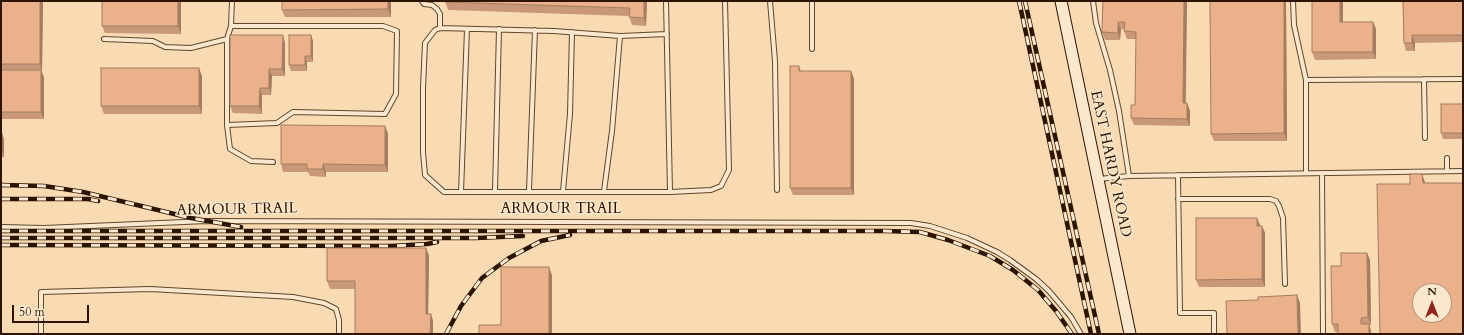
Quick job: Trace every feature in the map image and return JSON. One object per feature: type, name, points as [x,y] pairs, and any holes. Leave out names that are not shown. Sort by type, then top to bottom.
[{"type":"main road","name":"EAST HARDY ROAD","points":[[1061,1],[1130,334]]},
{"type":"lane","points":[[232,1],[231,26],[227,39],[227,125],[230,149],[251,161],[273,162]]},
{"type":"lane","points":[[422,1],[424,4],[437,9],[440,14],[440,28]]},
{"type":"lane","points":[[666,1],[670,192]]},
{"type":"lane","points":[[667,34],[620,36],[535,30],[440,28],[435,30],[425,43],[423,88],[423,152],[425,175],[444,192],[670,192],[711,190],[721,186],[728,170],[725,1]]},
{"type":"lane","points":[[770,1],[775,61],[777,190]]},
{"type":"lane","points":[[812,1],[812,49]]},
{"type":"lane","points":[[1093,1],[1096,23],[1110,70],[1119,112],[1129,176]]},
{"type":"lane","points":[[1293,1],[1294,25],[1306,80],[1306,174]]},
{"type":"lane","points":[[227,125],[277,123],[293,112],[385,114],[396,94],[397,32],[383,26],[231,26]]},
{"type":"lane","points":[[461,192],[467,29]]},
{"type":"lane","points":[[495,192],[499,29]]},
{"type":"lane","points":[[529,191],[535,30]]},
{"type":"lane","points":[[563,191],[570,114],[572,32]]},
{"type":"lane","points":[[604,191],[612,130],[620,36]]},
{"type":"lane","points":[[104,39],[153,42],[165,47],[191,48],[227,39]]},
{"type":"lane","points":[[1424,79],[1425,138]]},
{"type":"lane","points":[[1306,80],[1463,79]]},
{"type":"lane","points":[[1447,158],[1447,171]]},
{"type":"lane","points":[[1098,179],[1129,176],[1463,171]]},
{"type":"lane","points":[[1322,173],[1323,334]]},
{"type":"lane","points":[[1178,175],[1180,313],[1214,313],[1214,334]]},
{"type":"lane","points":[[1178,199],[1270,199],[1276,201],[1283,218],[1285,284]]},
{"type":"lane","name":"ARMOUR TRAIL","points":[[1,227],[44,228],[207,221],[911,223],[930,226],[967,238],[997,252],[1010,260],[1049,291],[1071,317],[1082,334]]},
{"type":"lane","points":[[41,334],[41,292],[150,289],[293,297],[324,303],[336,309],[339,320],[339,334]]},
{"type":"building","points":[[1,1],[40,1],[40,64],[1,64]]},
{"type":"building","points":[[102,1],[178,1],[178,26],[102,26]]},
{"type":"building","points":[[282,1],[388,1],[388,9],[282,10]]},
{"type":"building","points":[[445,1],[644,1],[644,18],[629,17],[630,8]]},
{"type":"building","points":[[1103,1],[1184,1],[1183,103],[1187,103],[1187,119],[1131,118],[1131,105],[1135,105],[1136,32],[1124,31],[1125,22],[1118,22],[1118,33],[1102,32]]},
{"type":"building","points":[[1210,1],[1284,1],[1284,133],[1211,134]]},
{"type":"building","points":[[1312,1],[1340,1],[1340,22],[1373,22],[1373,52],[1312,52]]},
{"type":"building","points":[[1403,1],[1463,1],[1463,35],[1412,35],[1412,43],[1404,43]]},
{"type":"building","points":[[230,35],[283,35],[282,69],[269,69],[269,88],[260,88],[259,106],[230,106]]},
{"type":"building","points":[[289,35],[311,35],[311,56],[305,56],[305,65],[289,65]]},
{"type":"building","points":[[790,66],[799,66],[799,71],[851,71],[851,188],[790,188]]},
{"type":"building","points":[[101,68],[199,68],[199,106],[101,106]]},
{"type":"building","points":[[1,70],[41,70],[41,112],[1,112]]},
{"type":"building","points":[[1441,104],[1463,104],[1463,133],[1441,133]]},
{"type":"building","points":[[281,125],[385,126],[385,165],[323,164],[323,169],[307,169],[307,164],[281,164]]},
{"type":"building","points":[[2,133],[2,151],[1,151]]},
{"type":"building","points":[[1410,174],[1422,174],[1423,183],[1463,183],[1463,334],[1380,334],[1377,184],[1410,184]]},
{"type":"building","points":[[1196,218],[1257,218],[1257,226],[1262,226],[1262,279],[1196,280]]},
{"type":"building","points":[[327,248],[426,248],[426,314],[431,314],[430,334],[355,334],[355,281],[327,281]]},
{"type":"building","points":[[1341,253],[1367,253],[1368,317],[1361,318],[1361,324],[1369,324],[1369,334],[1338,334],[1338,324],[1332,324],[1331,266],[1341,266]]},
{"type":"building","points":[[501,267],[549,267],[549,334],[479,334],[479,325],[501,325]]},
{"type":"building","points":[[1297,295],[1298,334],[1227,334],[1226,301],[1258,300],[1258,297]]},
{"type":"railway","points":[[1019,1],[1091,334]]},
{"type":"railway","points":[[1025,1],[1099,334]]},
{"type":"railway","points":[[1,185],[44,186],[83,192],[191,218],[241,227]]},
{"type":"railway","points":[[1,199],[88,199],[98,201]]},
{"type":"railway","points":[[1,231],[920,232],[948,240],[990,256],[1013,270],[1038,290],[1056,311],[1072,334]]},
{"type":"railway","points":[[446,334],[461,306],[482,278],[509,258],[541,241],[570,235]]},
{"type":"railway","points":[[1,238],[476,238],[523,236]]},
{"type":"railway","points":[[1,245],[391,246],[437,242]]}]
